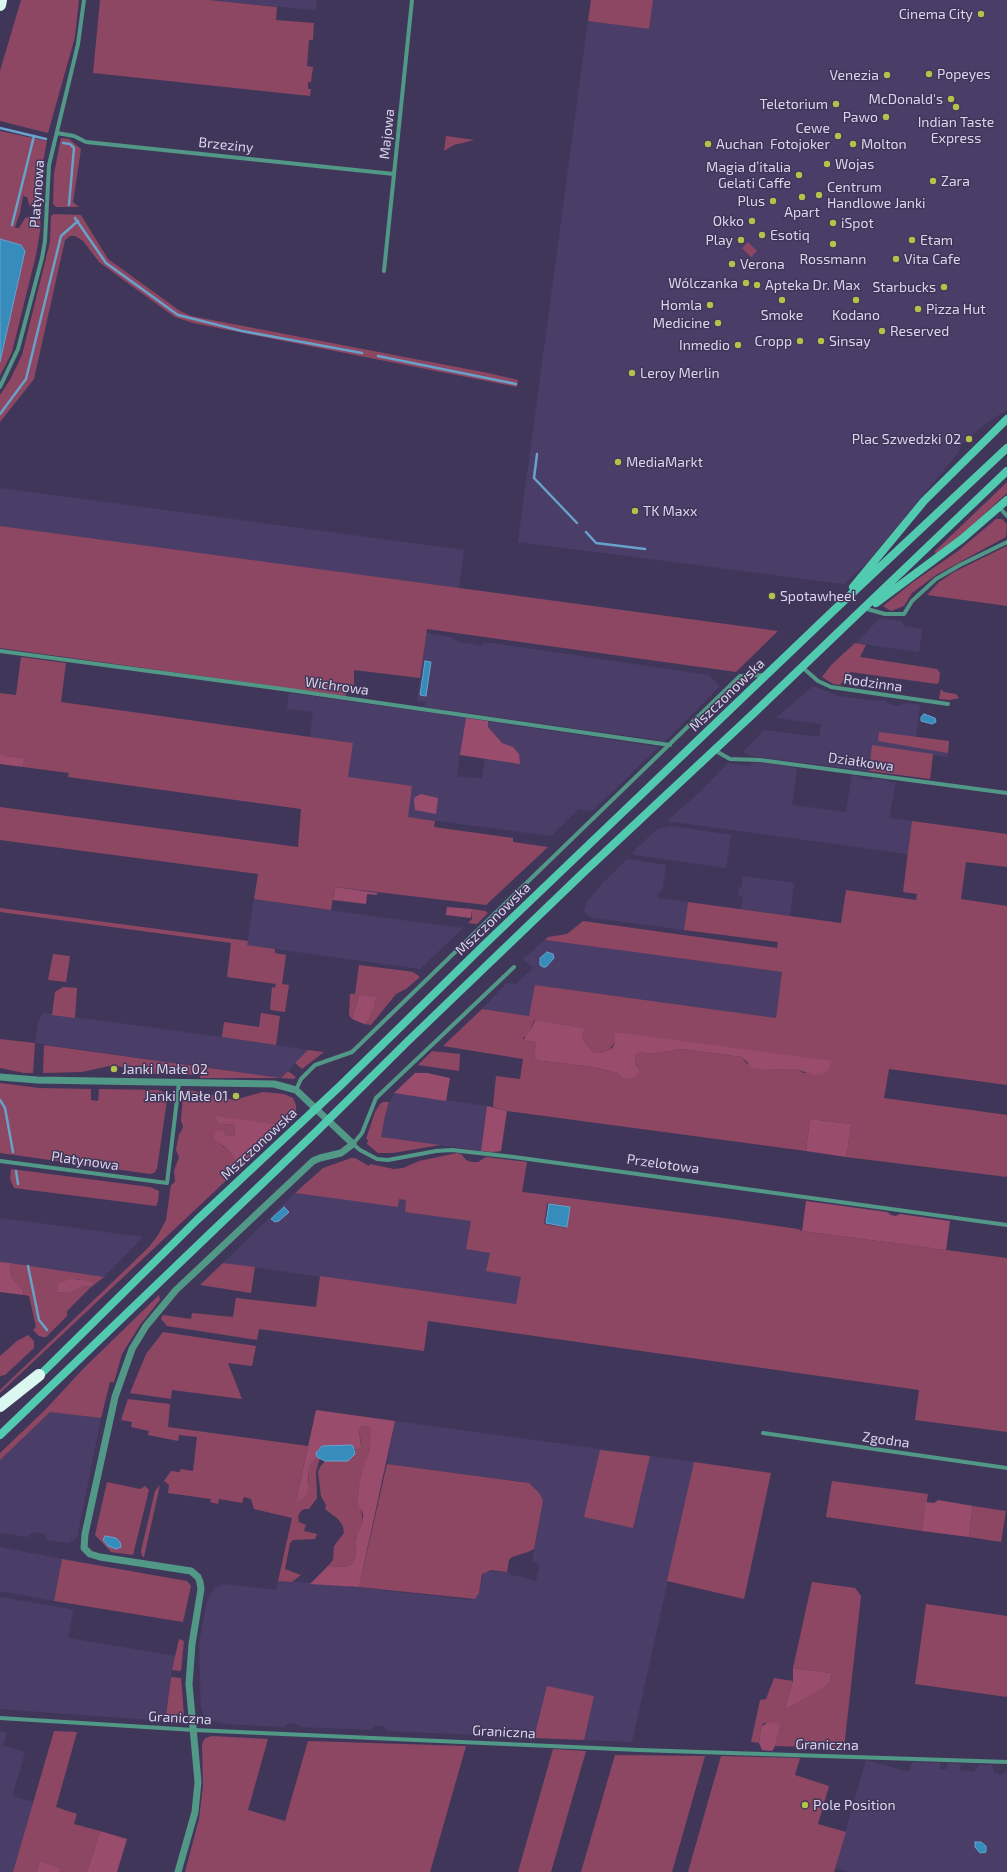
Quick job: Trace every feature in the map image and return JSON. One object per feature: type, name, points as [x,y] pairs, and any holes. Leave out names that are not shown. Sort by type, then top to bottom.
[{"type":"highway","points":[[0,5],[1,0]]},
{"type":"highway","points":[[0,1406],[39,1375]]},
{"type":"main road","points":[[832,612],[924,501],[1007,419]]},
{"type":"main road","name":"Mszczonowska","points":[[0,1413],[192,1225],[317,1108],[832,612],[1007,448]]},
{"type":"main road","name":"Mszczonowska","points":[[0,1435],[329,1120],[417,1032],[1007,471]]},
{"type":"main road","points":[[848,623],[962,539],[1000,508],[1007,500]]},
{"type":"street","name":"Platynowa","points":[[0,386],[18,349],[42,258],[45,241],[49,165],[79,38],[84,0]]},
{"type":"street","name":"Majowa","points":[[384,271],[412,0]]},
{"type":"street","name":"Brzeziny","points":[[57,132],[74,136],[86,142],[394,174]]},
{"type":"street","points":[[1000,508],[1007,516]]},
{"type":"street","points":[[866,609],[885,614],[904,614],[912,601],[936,579],[960,564],[1007,542]]},
{"type":"street","name":"Wichrowa","points":[[0,651],[290,690],[670,745]]},
{"type":"street","name":"Rodzinna","points":[[802,667],[818,681],[831,687],[948,704]]},
{"type":"street","points":[[0,1077],[38,1080],[263,1083],[287,1086],[296,1090],[301,1079],[315,1065],[352,1052],[740,676],[766,675]]},
{"type":"street","name":"Działkowa","points":[[714,750],[730,759],[760,760],[1007,793]]},
{"type":"street","points":[[178,1872],[195,1812],[198,1782],[189,1684],[192,1644],[201,1589],[198,1577],[191,1571],[95,1556],[87,1552],[84,1548],[85,1534],[115,1397],[124,1370],[136,1343],[146,1326],[176,1290],[313,1161],[341,1153],[353,1144],[362,1133],[376,1098],[514,967]]},
{"type":"street","name":"Platynowa","points":[[0,1161],[166,1183],[179,1083]]},
{"type":"street","name":"Przelotowa","points":[[296,1090],[317,1108],[353,1144],[370,1156],[378,1159],[395,1159],[436,1151],[452,1150],[514,1157],[1007,1225]]},
{"type":"street","name":"Zgodna","points":[[762,1433],[1007,1468]]},
{"type":"street","name":"Graniczna","points":[[0,1718],[194,1730],[669,1751],[1007,1762]]},
{"type":"shaded area","points":[[21,0],[79,0],[75,37],[48,133],[0,121],[0,71]]},
{"type":"shaded area","points":[[100,0],[209,0],[277,7],[276,20],[314,23],[313,40],[309,40],[307,66],[313,67],[311,82],[308,82],[308,89],[311,89],[310,96],[93,73]]},
{"type":"shaded area","points":[[209,0],[317,0],[316,10]]},
{"type":"shaded area","points":[[591,0],[653,0],[649,29],[588,21]]},
{"type":"shaded area","points":[[653,0],[1007,0],[1007,410],[986,423],[963,443],[957,454],[868,562],[844,584],[518,542],[588,21],[649,29]]},
{"type":"shaded area","points":[[0,131],[47,141],[43,162],[39,206],[37,208],[30,207],[27,197],[23,196],[20,213],[15,228],[19,228],[25,218],[32,216],[39,218],[41,225],[36,255],[12,352],[0,376],[0,362],[25,251],[21,245],[0,239]]},
{"type":"shaded area","points":[[446,136],[474,140],[454,145],[444,151]]},
{"type":"shaded area","points":[[61,138],[69,139],[81,149],[73,202],[79,207],[56,207],[53,204],[54,174]]},
{"type":"shaded area","points":[[54,214],[81,215],[108,259],[180,311],[191,316],[488,373],[518,380],[517,387],[193,323],[175,317],[99,262],[83,241],[75,236],[70,236],[65,240],[34,379],[0,422],[0,395],[10,380],[22,355],[50,242],[51,216]]},
{"type":"shaded area","points":[[748,242],[757,251],[751,257],[742,248]]},
{"type":"shaded area","points":[[1007,482],[1007,493],[962,535],[937,554],[934,552]]},
{"type":"shaded area","points":[[0,488],[464,550],[459,588],[0,526]]},
{"type":"shaded area","points":[[996,519],[1002,519],[1007,524],[1006,537],[936,575],[912,593],[904,606],[891,611],[883,606],[913,582],[958,551]]},
{"type":"shaded area","points":[[0,526],[778,631],[736,672],[427,629],[420,678],[354,670],[354,684],[345,696],[0,648]]},
{"type":"shaded area","points":[[1007,546],[1007,606],[927,595],[939,582],[954,572]]},
{"type":"shaded area","points":[[880,618],[902,621],[904,626],[922,629],[919,652],[856,643]]},
{"type":"shaded area","points":[[426,633],[451,637],[458,642],[481,646],[484,643],[492,643],[708,675],[720,686],[665,741],[425,707],[426,702],[417,701]]},
{"type":"shaded area","points":[[855,643],[866,645],[860,657],[937,669],[940,673],[939,682],[937,684],[850,672],[840,685],[833,684],[822,677],[831,665]]},
{"type":"shaded area","points":[[21,657],[66,663],[61,702],[353,743],[348,777],[412,786],[408,817],[435,821],[434,827],[513,838],[513,842],[548,847],[486,905],[335,887],[331,910],[254,899],[258,874],[0,840],[0,807],[298,847],[301,809],[68,777],[69,773],[23,767],[25,758],[5,756],[0,752],[0,693],[16,695]]},
{"type":"shaded area","points":[[813,686],[839,696],[873,701],[884,700],[889,704],[898,706],[906,703],[920,705],[916,737],[949,741],[947,757],[933,755],[930,779],[752,756],[743,752],[764,730],[819,737],[821,724],[776,718]]},
{"type":"shaded area","points":[[941,689],[944,692],[956,694],[959,698],[950,700],[939,699]]},
{"type":"shaded area","points":[[289,693],[659,747],[592,811],[579,809],[551,836],[408,817],[348,777],[353,743],[310,737],[313,712],[287,709]],"holes":[[[460,755],[485,759],[482,778],[457,777]]]},
{"type":"shaded area","points":[[466,718],[488,721],[488,727],[502,743],[513,747],[519,754],[520,764],[460,755]]},
{"type":"shaded area","points":[[879,732],[949,741],[948,753],[878,741]]},
{"type":"shaded area","points":[[872,745],[933,754],[930,779],[869,771]]},
{"type":"shaded area","points":[[0,752],[5,756],[25,758],[23,767],[0,764]]},
{"type":"shaded area","points":[[755,762],[797,768],[792,805],[846,812],[852,775],[871,780],[873,778],[886,780],[891,783],[896,782],[889,818],[912,821],[908,854],[667,821],[700,792],[728,763],[749,766]]},
{"type":"shaded area","points":[[421,794],[438,798],[436,814],[415,810],[415,797]]},
{"type":"shaded area","points":[[912,821],[1007,834],[1007,867],[966,862],[961,899],[1007,906],[1007,1085],[889,1069],[884,1098],[1007,1115],[1007,1177],[846,1157],[852,1124],[810,1119],[806,1151],[507,1111],[493,1107],[496,1076],[520,1079],[523,1059],[443,1046],[482,1009],[529,1016],[535,985],[776,1018],[782,972],[545,940],[548,937],[567,934],[583,921],[777,948],[778,942],[684,930],[688,902],[841,923],[846,890],[916,900],[917,894],[903,892]],"holes":[[[534,1020],[583,1028],[582,1035],[585,1043],[593,1052],[600,1053],[609,1050],[615,1042],[615,1032],[828,1070],[804,1073],[797,1069],[767,1070],[746,1063],[742,1057],[682,1049],[650,1054],[642,1052],[637,1054],[635,1062],[638,1067],[621,1077],[617,1073],[593,1067],[534,1060],[536,1042],[523,1040],[523,1038],[528,1035],[531,1030]]]},
{"type":"shaded area","points":[[672,826],[731,835],[726,868],[635,855],[632,853],[657,829]]},
{"type":"shaded area","points":[[627,859],[666,865],[662,891],[659,891],[658,898],[688,902],[684,930],[594,918],[586,914],[584,910],[587,902],[603,883]]},
{"type":"shaded area","points":[[743,876],[794,883],[790,916],[741,909],[743,896],[738,895],[739,887],[742,887]]},
{"type":"shaded area","points":[[335,887],[378,893],[376,895],[367,894],[366,904],[333,900]]},
{"type":"shaded area","points":[[254,899],[463,928],[420,969],[247,945]]},
{"type":"shaded area","points":[[447,907],[472,909],[471,918],[446,915]]},
{"type":"shaded area","points":[[0,908],[248,941],[247,945],[275,949],[275,953],[286,955],[282,984],[289,985],[285,1012],[270,1010],[272,987],[275,988],[276,984],[227,977],[231,943],[0,912]]},
{"type":"shaded area","points":[[472,909],[485,911],[488,913],[477,924],[468,923],[472,919]]},
{"type":"shaded area","points":[[545,940],[782,972],[776,1018],[535,985],[530,1016],[482,1009],[507,983],[516,984],[533,968],[523,959]]},
{"type":"shaded area","points":[[53,954],[70,956],[66,982],[48,980]]},
{"type":"shaded area","points":[[359,965],[413,972],[420,977],[406,989],[396,994],[371,1025],[364,1024],[377,998],[359,995],[352,1019],[349,1015],[350,994],[355,994]]},
{"type":"shaded area","points":[[63,987],[77,988],[75,1018],[52,1015],[55,992]]},
{"type":"shaded area","points":[[359,995],[377,997],[369,1018],[364,1024],[352,1019]]},
{"type":"shaded area","points":[[43,1013],[308,1050],[281,1078],[35,1043],[38,1023]]},
{"type":"shaded area","points":[[261,1013],[280,1016],[276,1045],[222,1037],[224,1022],[259,1027]]},
{"type":"shaded area","points":[[535,1020],[584,1028],[582,1035],[585,1043],[593,1052],[600,1053],[613,1047],[615,1042],[615,1032],[832,1061],[828,1070],[823,1074],[814,1075],[796,1069],[767,1070],[753,1068],[742,1057],[682,1049],[650,1054],[642,1052],[637,1054],[635,1062],[640,1072],[629,1079],[621,1077],[617,1073],[593,1067],[534,1060],[536,1042],[523,1040],[531,1030]]},
{"type":"shaded area","points":[[0,1039],[35,1043],[33,1073],[24,1073],[0,1068]]},
{"type":"shaded area","points":[[44,1045],[281,1078],[200,1078],[200,1075],[153,1074],[117,1066],[109,1066],[82,1072],[43,1073]]},
{"type":"shaded area","points":[[308,1050],[324,1052],[302,1069],[295,1063]]},
{"type":"shaded area","points":[[432,1051],[460,1054],[459,1071],[418,1065]]},
{"type":"shaded area","points":[[288,1071],[296,1077],[294,1079],[281,1078]]},
{"type":"shaded area","points":[[415,1073],[427,1073],[450,1078],[446,1101],[394,1093]]},
{"type":"shaded area","points":[[0,1083],[39,1088],[91,1089],[91,1100],[98,1101],[99,1089],[158,1090],[168,1093],[157,1169],[154,1173],[150,1174],[0,1153]]},
{"type":"shaded area","points":[[190,1089],[234,1100],[263,1092],[284,1094],[293,1098],[296,1105],[296,1112],[282,1128],[0,1393],[0,1390],[149,1247],[158,1235],[166,1220],[171,1185],[175,1182],[174,1171],[179,1157],[176,1150],[179,1134],[183,1126],[181,1121],[183,1095],[186,1090]],"holes":[[[225,1124],[280,1125],[230,1152],[221,1145],[218,1131],[224,1131],[224,1135],[234,1136],[235,1125]]]},
{"type":"shaded area","points":[[394,1093],[487,1106],[481,1151],[381,1137],[387,1109]]},
{"type":"shaded area","points":[[383,1102],[389,1102],[381,1137],[440,1145],[393,1153],[378,1153],[367,1144],[368,1140],[366,1139],[375,1112]]},
{"type":"shaded area","points":[[487,1106],[507,1111],[501,1151],[481,1151]]},
{"type":"shaded area","points":[[215,1116],[280,1125],[244,1161],[235,1159],[230,1152],[215,1139],[214,1135],[218,1131],[224,1131],[224,1135],[234,1136],[235,1125],[219,1123]]},
{"type":"shaded area","points":[[810,1119],[852,1124],[846,1157],[806,1151]]},
{"type":"shaded area","points":[[457,1153],[461,1154],[466,1160],[472,1162],[478,1162],[486,1157],[527,1162],[522,1192],[724,1218],[798,1229],[802,1231],[1007,1258],[1007,1432],[915,1420],[919,1390],[428,1321],[424,1351],[259,1329],[257,1340],[167,1326],[161,1319],[163,1315],[191,1319],[192,1313],[233,1317],[236,1298],[316,1307],[320,1276],[516,1304],[521,1277],[486,1271],[490,1253],[466,1249],[471,1221],[405,1212],[406,1200],[399,1199],[398,1207],[295,1193],[323,1168],[351,1158],[355,1158],[369,1166],[370,1164],[394,1169],[403,1168],[419,1161]],"holes":[[[547,1203],[570,1207],[566,1228],[544,1224]]]},
{"type":"shaded area","points":[[11,1169],[150,1187],[159,1191],[158,1201],[156,1206],[14,1188],[10,1179]]},
{"type":"shaded area","points":[[402,1175],[575,1199],[571,1229],[516,1304],[223,1263],[295,1193],[398,1207]]},
{"type":"shaded area","points":[[806,1201],[887,1212],[896,1216],[900,1214],[950,1221],[946,1250],[802,1231]]},
{"type":"shaded area","points":[[0,1218],[143,1237],[104,1277],[0,1262]]},
{"type":"shaded area","points":[[0,1262],[10,1263],[12,1278],[23,1290],[24,1295],[0,1292]]},
{"type":"shaded area","points":[[10,1263],[104,1277],[95,1284],[77,1279],[58,1286],[58,1292],[70,1293],[81,1287],[92,1286],[67,1311],[67,1316],[46,1337],[43,1337],[39,1336],[33,1330],[36,1327],[29,1296],[24,1295],[23,1290],[12,1278]]},
{"type":"shaded area","points":[[223,1263],[255,1267],[251,1293],[200,1285]]},
{"type":"shaded area","points":[[70,1279],[83,1280],[95,1284],[92,1286],[81,1287],[70,1293],[58,1292],[58,1285]]},
{"type":"shaded area","points":[[159,1295],[160,1300],[140,1325],[122,1354],[114,1382],[110,1382],[101,1418],[50,1412],[0,1460],[0,1453],[46,1409],[83,1369]]},
{"type":"shaded area","points":[[163,1332],[256,1346],[252,1366],[228,1363],[242,1399],[172,1390],[171,1399],[130,1393],[146,1354]]},
{"type":"shaded area","points":[[28,1335],[34,1341],[34,1348],[5,1375],[0,1376],[0,1356],[17,1341]]},
{"type":"shaded area","points":[[128,1399],[170,1404],[168,1427],[308,1446],[296,1501],[309,1481],[309,1467],[317,1457],[320,1458],[316,1471],[317,1498],[309,1509],[304,1509],[300,1512],[298,1517],[299,1522],[306,1525],[304,1531],[317,1534],[315,1539],[293,1540],[290,1543],[285,1569],[301,1575],[292,1582],[278,1581],[292,1518],[254,1509],[251,1499],[244,1497],[242,1503],[219,1499],[218,1504],[210,1502],[211,1499],[168,1493],[169,1485],[164,1481],[171,1471],[180,1472],[180,1469],[193,1471],[197,1437],[179,1435],[178,1441],[148,1435],[149,1431],[131,1427],[132,1422],[121,1420]]},
{"type":"shaded area","points":[[316,1410],[395,1421],[359,1587],[310,1584],[328,1566],[346,1567],[352,1564],[356,1556],[355,1543],[363,1521],[363,1514],[358,1504],[359,1483],[370,1449],[371,1430],[369,1427],[361,1426],[359,1431],[361,1446],[359,1449],[355,1450],[353,1446],[322,1446],[316,1453],[317,1457],[309,1467],[308,1489],[306,1496],[302,1500],[296,1501]]},
{"type":"shaded area","points":[[50,1411],[101,1418],[77,1538],[68,1543],[48,1540],[44,1534],[33,1532],[27,1537],[0,1533],[0,1460]]},
{"type":"shaded area","points":[[395,1421],[694,1462],[632,1742],[497,1736],[494,1732],[485,1732],[481,1735],[388,1731],[384,1726],[375,1726],[371,1730],[301,1727],[297,1724],[288,1723],[284,1727],[226,1724],[205,1719],[201,1707],[199,1643],[208,1598],[214,1589],[224,1584],[276,1590],[278,1581],[330,1584],[470,1600],[475,1599],[479,1593],[483,1578],[482,1574],[486,1571],[507,1572],[512,1575],[536,1581],[540,1564],[532,1562],[543,1501],[525,1482],[387,1464]]},
{"type":"shaded area","points":[[361,1426],[369,1427],[371,1430],[372,1439],[367,1461],[359,1483],[358,1496],[363,1521],[355,1543],[356,1556],[352,1564],[346,1567],[328,1566],[333,1560],[334,1546],[344,1533],[343,1526],[338,1519],[325,1509],[326,1505],[321,1496],[318,1472],[325,1461],[341,1461],[355,1454],[355,1450],[359,1449],[361,1443],[359,1431]]},
{"type":"shaded area","points":[[600,1450],[650,1456],[633,1528],[584,1517]]},
{"type":"shaded area","points":[[694,1462],[771,1473],[744,1599],[667,1581]]},
{"type":"shaded area","points":[[387,1464],[529,1483],[540,1494],[543,1501],[534,1549],[512,1557],[509,1560],[507,1572],[491,1570],[482,1574],[479,1593],[475,1599],[359,1587]]},
{"type":"shaded area","points":[[832,1481],[928,1494],[922,1531],[826,1517]]},
{"type":"shaded area","points":[[107,1482],[140,1489],[145,1486],[149,1490],[133,1555],[111,1552],[95,1535]]},
{"type":"shaded area","points":[[160,1485],[144,1557],[142,1556],[141,1551],[155,1491]]},
{"type":"shaded area","points":[[938,1500],[973,1506],[969,1537],[922,1531],[926,1502],[934,1503]]},
{"type":"shaded area","points":[[973,1506],[1006,1511],[1001,1542],[969,1537]]},
{"type":"shaded area","points":[[0,1547],[62,1559],[54,1601],[0,1591]]},
{"type":"shaded area","points":[[62,1559],[187,1581],[191,1586],[183,1622],[54,1601]]},
{"type":"shaded area","points":[[812,1582],[855,1588],[861,1596],[844,1748],[775,1746],[781,1724],[764,1723],[761,1727],[759,1743],[751,1742],[760,1700],[766,1699],[774,1678],[793,1681],[784,1710],[830,1680],[831,1673],[793,1668]]},
{"type":"shaded area","points":[[0,1597],[70,1609],[73,1611],[68,1638],[175,1656],[169,1687],[165,1721],[0,1709]]},
{"type":"shaded area","points":[[926,1604],[1007,1616],[1007,1697],[915,1684]]},
{"type":"shaded area","points":[[179,1639],[184,1641],[181,1671],[172,1670]]},
{"type":"shaded area","points":[[793,1668],[831,1673],[830,1681],[824,1687],[784,1710],[793,1681]]},
{"type":"shaded area","points":[[171,1677],[181,1678],[184,1715],[178,1723],[165,1722]]},
{"type":"shaded area","points":[[547,1686],[594,1696],[584,1740],[534,1738]]},
{"type":"shaded area","points":[[768,1722],[781,1724],[775,1746],[772,1751],[762,1750],[759,1743],[761,1727]]},
{"type":"shaded area","points":[[0,1731],[7,1733],[3,1746],[25,1752],[12,1796],[34,1802],[13,1872],[0,1872]]},
{"type":"shaded area","points":[[54,1731],[77,1732],[56,1807],[77,1814],[74,1824],[100,1831],[87,1872],[60,1872],[61,1868],[40,1861],[36,1872],[13,1872]]},
{"type":"shaded area","points":[[212,1736],[268,1739],[248,1810],[285,1821],[308,1741],[466,1746],[430,1872],[185,1872],[199,1819],[203,1786],[202,1744],[205,1738]]},
{"type":"shaded area","points":[[553,1749],[586,1751],[551,1872],[518,1872]]},
{"type":"shaded area","points":[[615,1755],[705,1756],[672,1872],[581,1872]]},
{"type":"shaded area","points":[[721,1756],[800,1758],[795,1775],[829,1786],[818,1824],[846,1832],[834,1872],[688,1872]]},
{"type":"shaded area","points":[[866,1760],[909,1772],[912,1762],[940,1763],[940,1769],[947,1769],[947,1763],[961,1764],[960,1770],[973,1772],[980,1765],[992,1765],[994,1773],[1002,1775],[1007,1770],[1007,1872],[851,1872],[835,1868]]},
{"type":"shaded area","points":[[100,1831],[127,1839],[117,1872],[87,1872]]},
{"type":"shaded area","points":[[40,1861],[61,1868],[60,1872],[36,1872]]},
{"type":"water","points":[[0,239],[21,245],[25,251],[0,362]]},
{"type":"water","points":[[425,661],[431,662],[426,696],[420,695]]},
{"type":"water","points":[[924,714],[935,718],[936,722],[932,724],[921,721],[921,717]]},
{"type":"water","points":[[547,952],[553,954],[554,958],[546,967],[543,967],[540,965],[540,958]]},
{"type":"water","points":[[549,1204],[570,1207],[567,1227],[546,1223]]},
{"type":"water","points":[[284,1207],[289,1212],[279,1221],[275,1222],[271,1219]]},
{"type":"water","points":[[322,1446],[353,1446],[355,1454],[348,1461],[325,1461],[317,1457],[316,1453]]},
{"type":"water","points":[[105,1536],[116,1538],[120,1542],[121,1547],[116,1549],[108,1546],[103,1540]]},
{"type":"water","points":[[975,1842],[981,1842],[986,1846],[986,1852],[980,1853],[975,1847]]},
{"type":"waterway","points":[[0,128],[46,139]]},
{"type":"waterway","points":[[12,225],[34,136]]},
{"type":"waterway","points":[[63,143],[70,144],[74,148],[69,205]]},
{"type":"waterway","points":[[75,218],[106,263],[178,315],[242,331],[362,353]]},
{"type":"waterway","points":[[0,414],[26,379],[61,236],[78,221]]},
{"type":"waterway","points":[[378,356],[516,384]]},
{"type":"waterway","points":[[537,454],[534,478],[577,523]]},
{"type":"waterway","points":[[586,532],[596,543],[645,549]]},
{"type":"waterway","points":[[0,1100],[5,1108],[13,1152]]},
{"type":"waterway","points":[[16,1171],[18,1184]]},
{"type":"waterway","points":[[28,1266],[39,1320],[47,1330]]},
{"type":"place","name":"Cinema City","points":[[981,14]]},
{"type":"place","name":"Popeyes","points":[[929,74]]},
{"type":"place","name":"Venezia","points":[[887,75]]},
{"type":"place","name":"McDonald's","points":[[951,99]]},
{"type":"place","name":"Teletorium","points":[[836,104]]},
{"type":"place","name":"Indian Taste Express","points":[[956,107]]},
{"type":"place","name":"Pawo","points":[[886,117]]},
{"type":"place","name":"Cewe Fotojoker","points":[[838,136]]},
{"type":"place","name":"Auchan","points":[[708,144]]},
{"type":"place","name":"Molton","points":[[853,144]]},
{"type":"place","name":"Wojas","points":[[827,164]]},
{"type":"place","name":"Magia d’italia Gelati Caffe","points":[[799,175]]},
{"type":"place","name":"Zara","points":[[933,181]]},
{"type":"place","name":"Centrum Handlowe Janki","points":[[819,195]]},
{"type":"place","name":"Apart","points":[[802,197]]},
{"type":"place","name":"Plus","points":[[773,201]]},
{"type":"place","name":"Okko","points":[[752,221]]},
{"type":"place","name":"iSpot","points":[[833,223]]},
{"type":"place","name":"Esotiq","points":[[762,235]]},
{"type":"place","name":"Play","points":[[741,240]]},
{"type":"place","name":"Etam","points":[[912,240]]},
{"type":"place","name":"Rossmann","points":[[833,244]]},
{"type":"place","name":"Vita Cafe","points":[[896,259]]},
{"type":"place","name":"Verona","points":[[732,264]]},
{"type":"place","name":"Wólczanka","points":[[746,283]]},
{"type":"place","name":"Apteka Dr. Max","points":[[757,285]]},
{"type":"place","name":"Starbucks","points":[[944,287]]},
{"type":"place","name":"Smoke","points":[[782,300]]},
{"type":"place","name":"Kodano","points":[[856,300]]},
{"type":"place","name":"Homla","points":[[710,305]]},
{"type":"place","name":"Pizza Hut","points":[[918,309]]},
{"type":"place","name":"Medicine","points":[[718,323]]},
{"type":"place","name":"Reserved","points":[[882,331]]},
{"type":"place","name":"Cropp","points":[[800,341]]},
{"type":"place","name":"Sinsay","points":[[821,341]]},
{"type":"place","name":"Inmedio","points":[[738,345]]},
{"type":"place","name":"Leroy Merlin","points":[[632,373]]},
{"type":"place","name":"Plac Szwedzki 02","points":[[969,439]]},
{"type":"place","name":"MediaMarkt","points":[[618,462]]},
{"type":"place","name":"TK Maxx","points":[[635,511]]},
{"type":"place","name":"Spotawheel","points":[[772,596]]},
{"type":"place","name":"Janki Małe 02","points":[[114,1069]]},
{"type":"place","name":"Janki Małe 01","points":[[236,1096]]},
{"type":"place","name":"Pole Position","points":[[805,1805]]}]
